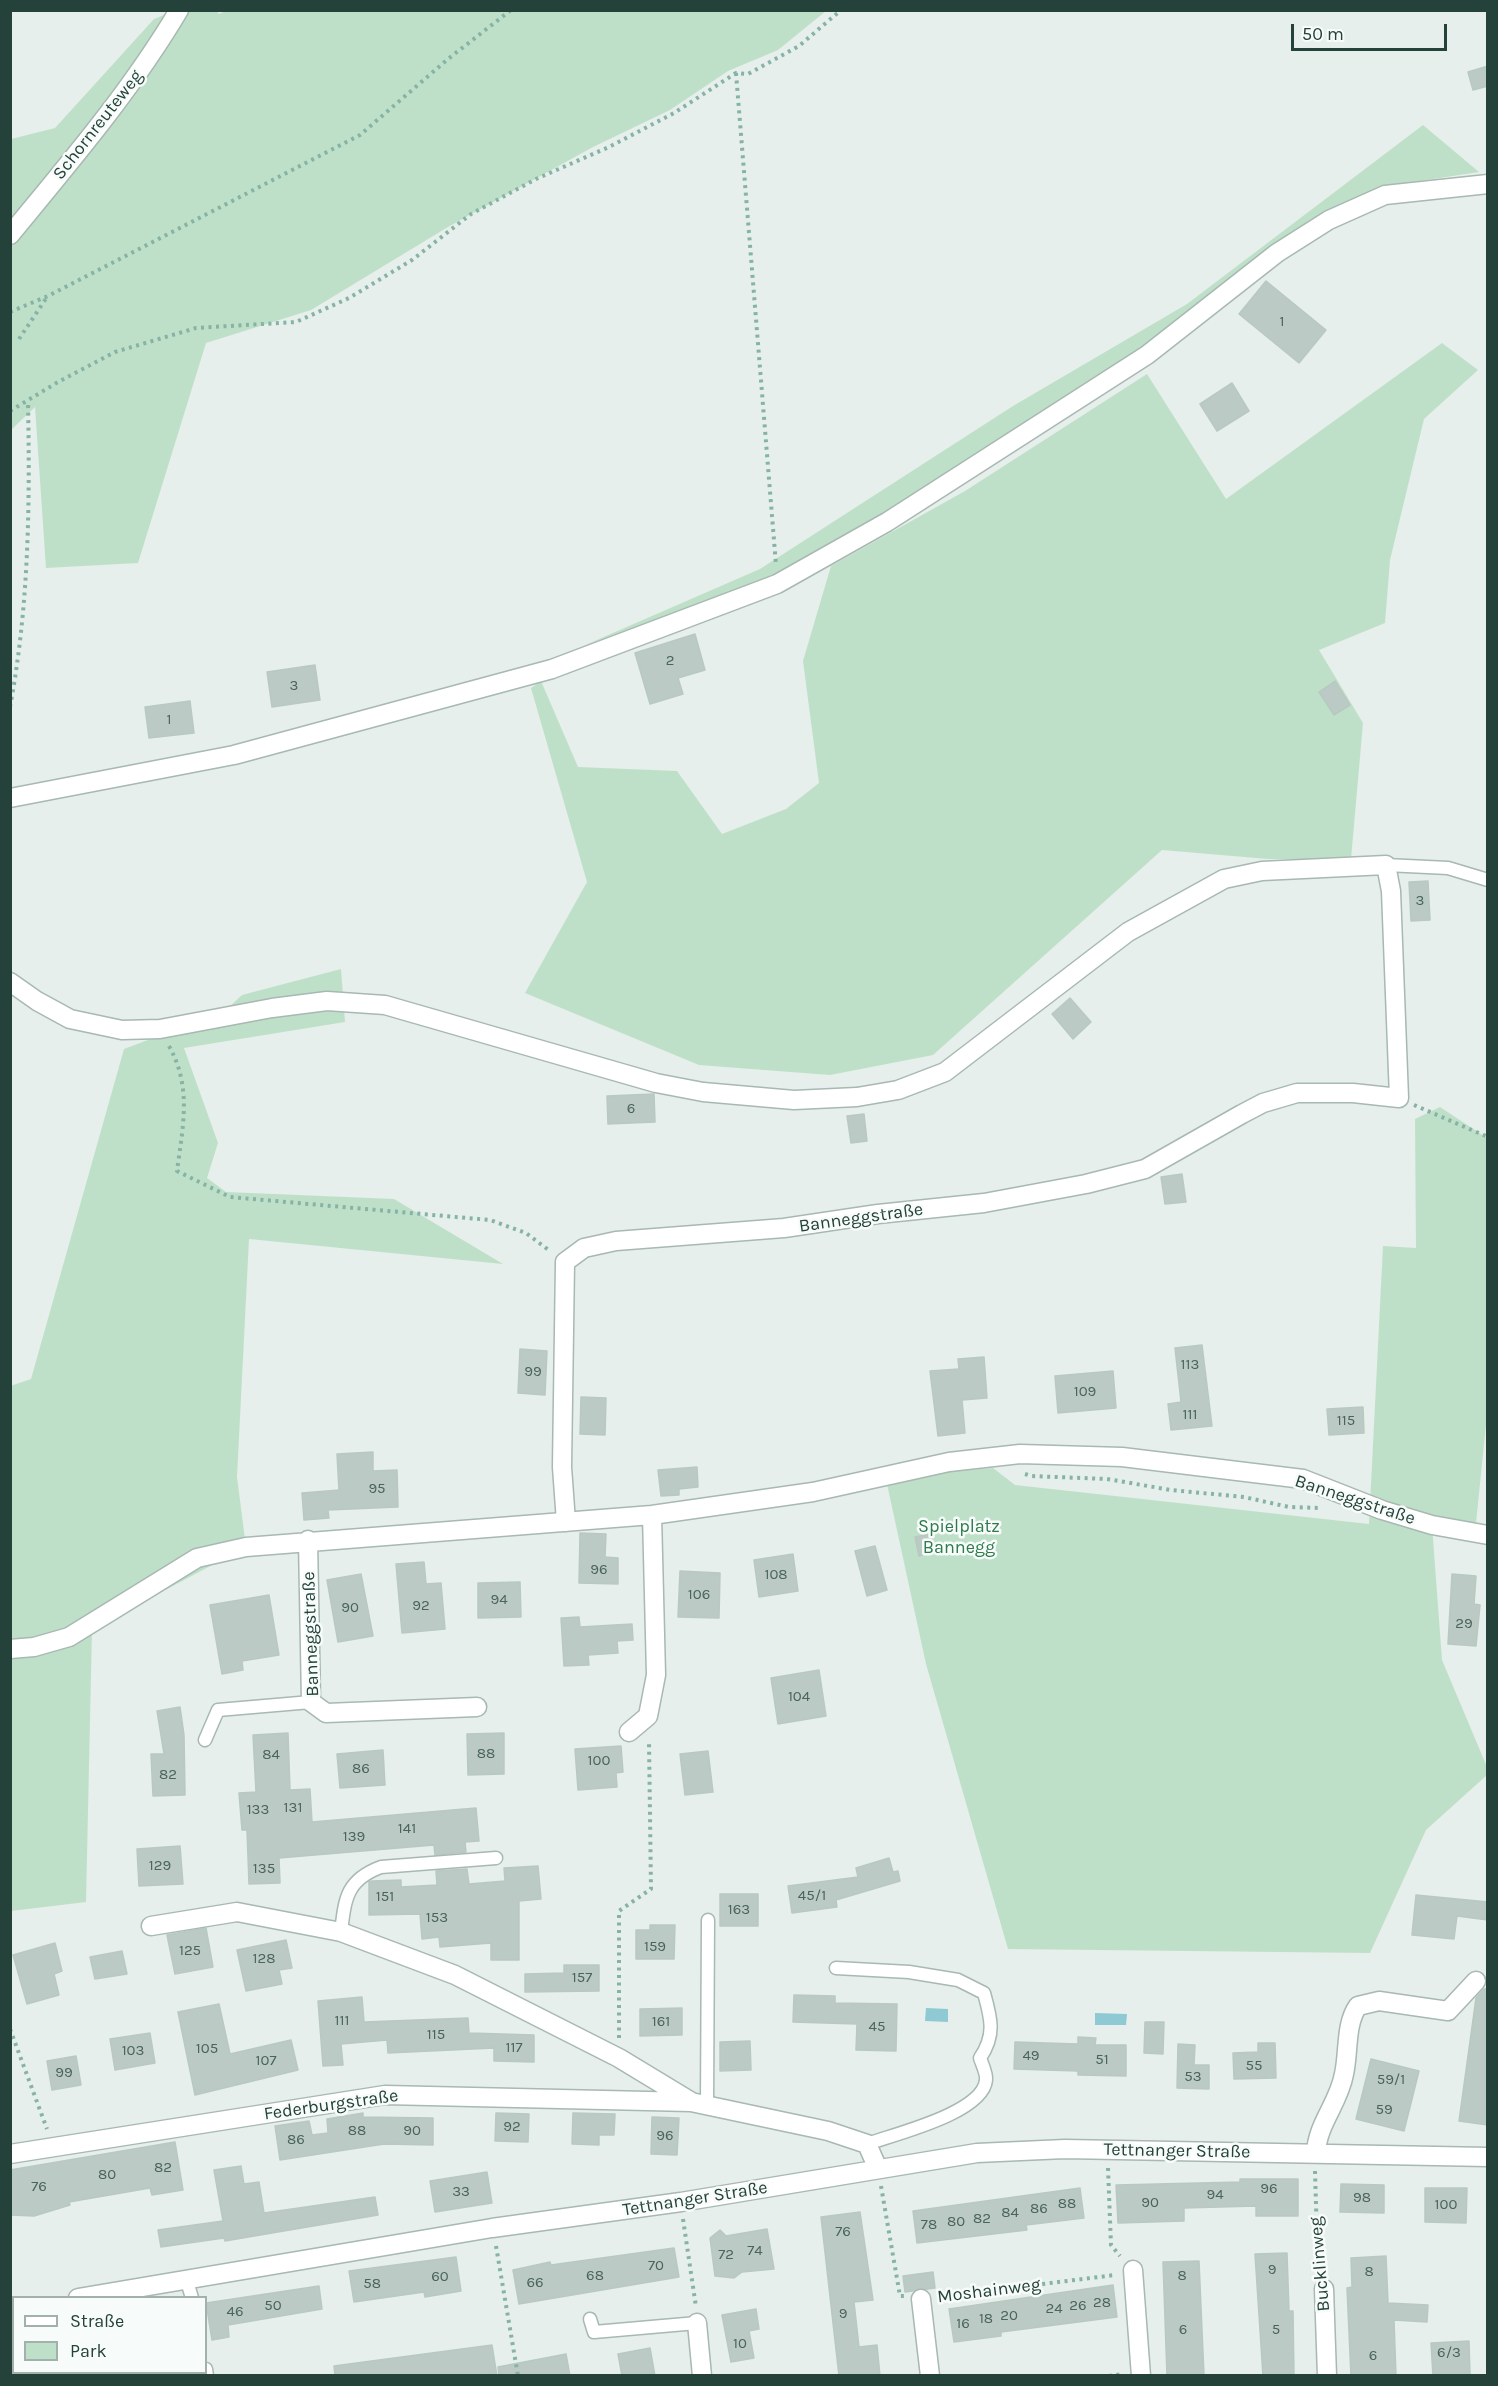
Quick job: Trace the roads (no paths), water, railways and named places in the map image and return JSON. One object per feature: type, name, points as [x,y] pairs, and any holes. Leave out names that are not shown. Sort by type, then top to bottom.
[{"type":"street","name":"Schornreuteweg","points":[[10,235],[108,116],[140,72],[179,10]]},
{"type":"street","points":[[10,798],[234,755],[552,669],[777,584],[887,522],[1147,355],[1277,253],[1329,220],[1385,195],[1488,184]]},
{"type":"street","points":[[10,982],[37,1001],[70,1019],[122,1030],[160,1029],[272,1008],[327,1001],[385,1005],[656,1083],[703,1092],[794,1100],[857,1097],[898,1090],[945,1072],[1128,932],[1224,879],[1273,870],[1386,866]]},
{"type":"street","name":"Banneggstraße","points":[[566,1522],[562,1467],[565,1262],[584,1248],[616,1241],[681,1234],[784,1228],[878,1214],[984,1203],[1086,1184],[1145,1169],[1242,1114],[1271,1100],[1297,1093],[1353,1093],[1399,1098],[1392,903],[1386,866]]},
{"type":"street","name":"Banneggstraße","points":[[10,1649],[34,1647],[69,1637],[197,1558],[246,1547],[308,1540],[652,1515],[813,1492],[949,1462],[1009,1455],[1122,1457],[1303,1479],[1382,1510],[1432,1525],[1488,1535]]},
{"type":"street","points":[[629,1732],[648,1716],[656,1675],[652,1515]]},
{"type":"street","name":"Banneggstraße","points":[[308,1540],[311,1702],[326,1713],[477,1707]]},
{"type":"street","name":"Federburgstraße","points":[[151,1926],[237,1912],[341,1932],[455,1975],[619,2058],[699,2103]]},
{"type":"street","points":[[1316,2153],[1316,2136],[1344,2076],[1352,2014],[1358,2006],[1379,2001],[1448,2011],[1476,1981]]},
{"type":"street","name":"Federburgstraße","points":[[10,2154],[385,2095],[699,2103],[828,2131],[867,2144]]},
{"type":"street","points":[[867,2144],[878,2169]]},
{"type":"street","name":"Tettnanger Straße","points":[[89,2296],[492,2228],[681,2202],[977,2153],[1065,2148],[1488,2157]]},
{"type":"street","points":[[1133,2270],[1141,2376]]},
{"type":"street","name":"Bucklinweg","points":[[1324,2289],[1327,2376]]},
{"type":"street","name":"Moshainweg","points":[[921,2299],[930,2376]]},
{"type":"street","points":[[697,2323],[702,2376]]},
{"type":"lane","points":[[1386,866],[1449,868],[1488,880]]},
{"type":"lane","points":[[205,1740],[218,1710],[311,1702]]},
{"type":"lane","points":[[341,1932],[345,1897],[366,1872],[381,1867],[496,1858]]},
{"type":"lane","points":[[699,2103],[708,1920]]},
{"type":"lane","points":[[836,1968],[909,1972],[958,1980],[984,1993],[993,2023],[988,2046],[980,2058],[987,2079],[981,2093],[957,2112],[867,2144]]},
{"type":"lane","points":[[186,2278],[191,2296]]},
{"type":"lane","points":[[590,2319],[594,2332],[697,2323]]},
{"type":"water","points":[[926,2008],[948,2009],[948,2022],[925,2021]]},
{"type":"water","points":[[1095,2013],[1127,2014],[1126,2025],[1095,2025]]},
{"type":"park label","name":"Spielplatz Bannegg","points":[[959,1537]]}]
